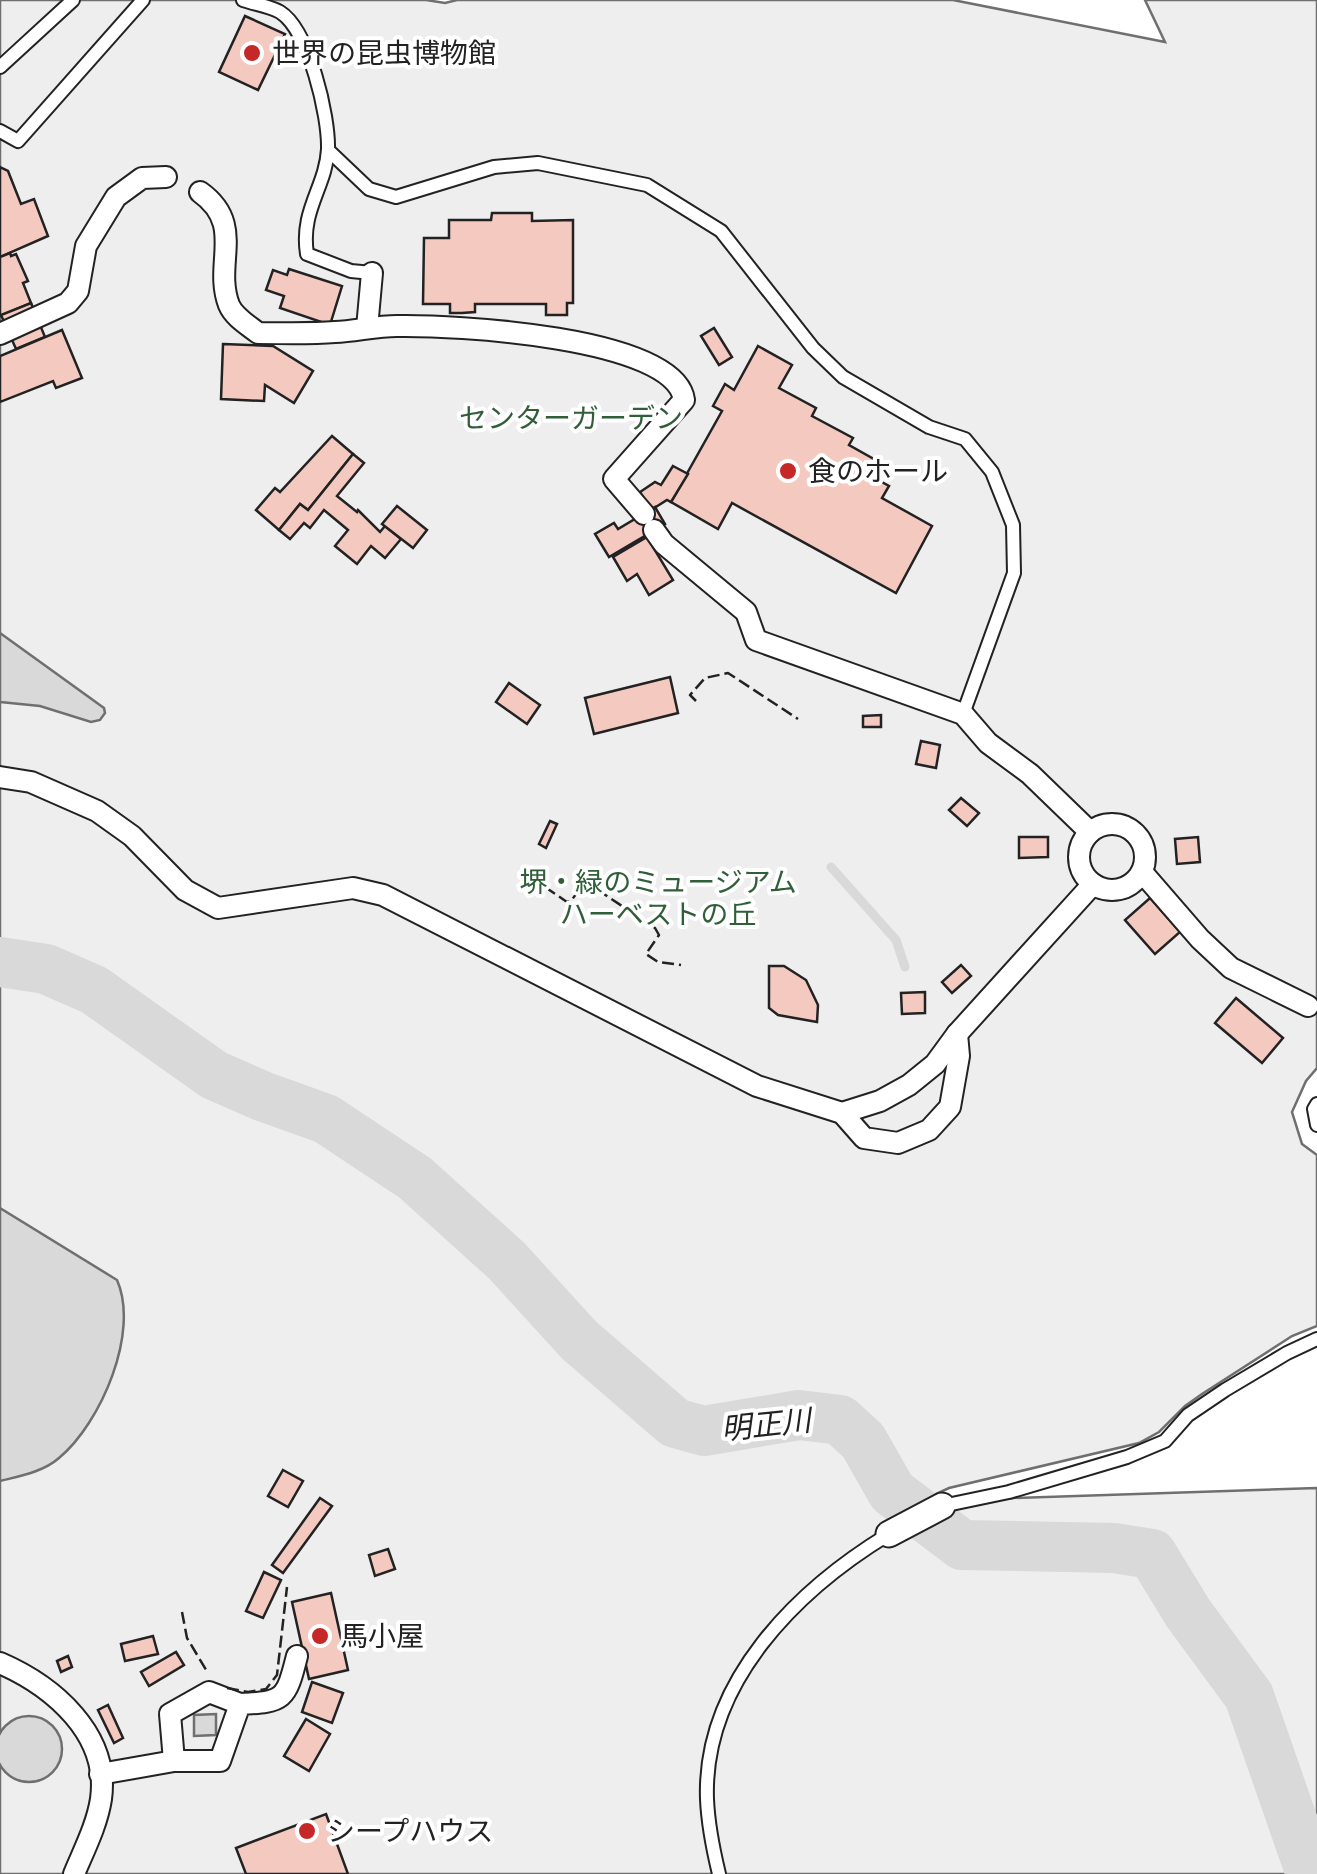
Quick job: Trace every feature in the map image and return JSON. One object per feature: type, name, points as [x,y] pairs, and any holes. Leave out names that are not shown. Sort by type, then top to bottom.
[{"type":"street","points":[[0,334],[68,303],[78,291],[86,246],[116,197],[142,178],[166,177]]},
{"type":"street","points":[[200,192],[210,199],[224,221],[225,286],[230,308],[258,333],[415,327],[570,340],[630,353],[659,366],[684,392],[684,400],[614,479],[664,544],[746,612],[756,640],[964,714],[988,743],[1030,774],[1090,832]]},
{"type":"street","points":[[367,328],[372,273]]},
{"type":"street","points":[[0,778],[30,782],[97,811],[132,836],[185,890],[218,908],[353,888],[383,896],[757,1086],[842,1113],[864,1138],[898,1144],[929,1130],[950,1107],[960,1056],[957,1034]]},
{"type":"street","points":[[1111,824],[1132,831],[1144,850],[1142,872],[1135,881],[1114,890],[1093,884],[1081,869],[1079,859],[1090,832],[1111,824]]},
{"type":"street","points":[[1142,872],[1200,939],[1231,968],[1308,1006]]},
{"type":"street","points":[[842,1113],[880,1101],[935,1064],[957,1034],[1093,884]]},
{"type":"street","points":[[888,1534],[942,1506]]},
{"type":"street","points":[[174,1761],[170,1714],[209,1692],[240,1704],[274,1702],[287,1690],[298,1656]]},
{"type":"street","points":[[0,1663],[49,1689],[69,1706],[82,1727],[100,1774],[101,1797],[93,1829],[74,1874]]},
{"type":"street","points":[[100,1774],[174,1761],[220,1760],[240,1704]]},
{"type":"lane","points":[[0,67],[72,0]]},
{"type":"lane","points":[[0,131],[18,142],[144,0]]},
{"type":"lane","points":[[243,0],[280,12],[301,34],[323,108],[328,150],[304,232],[307,254],[351,271],[372,273]]},
{"type":"lane","points":[[328,150],[369,189],[396,196],[494,167],[538,162],[647,185],[720,231],[813,348],[843,378],[930,426],[965,440],[992,472],[1014,525],[1014,573],[964,714]]},
{"type":"lane","points":[[1317,1104],[1317,1126]]},
{"type":"lane","points":[[942,1506],[1009,1492],[1126,1458],[1165,1441],[1188,1415],[1225,1390],[1317,1339]]},
{"type":"lane","points":[[719,1874],[706,1794],[714,1742],[735,1686],[755,1652],[790,1610],[826,1575],[888,1534]]},
{"type":"green space","name":"堺・緑のミュージアム ハーベストの丘","points":[[0,0],[953,0],[1165,42],[1145,0],[1317,0],[1317,1068],[1306,1081],[1292,1112],[1302,1144],[1317,1155],[1317,1326],[1292,1336],[1202,1394],[1159,1432],[1139,1443],[949,1488],[921,1501],[1317,1488],[1317,1863],[1308,1874],[0,1874]]},
{"type":"shaded area","points":[[0,633],[104,708],[100,720],[91,722],[40,706],[0,702]]},
{"type":"shaded area","points":[[0,1208],[117,1280],[124,1325],[120,1350],[102,1400],[74,1442],[46,1467],[0,1481]]},
{"type":"shaded area","points":[[216,1714],[216,1735],[194,1736],[194,1715]]},
{"type":"shaded area","points":[[29,1716],[42,1718],[52,1726],[60,1736],[60,1762],[52,1772],[42,1780],[29,1782],[16,1780],[6,1772],[-2,1762],[-4,1749],[-2,1736],[6,1726],[16,1718]]},
{"type":"building","name":"世界の昆虫博物館","points":[[245,16],[285,34],[258,90],[219,72]]},
{"type":"building","points":[[0,167],[8,171],[21,204],[34,199],[48,236],[0,257]]},
{"type":"building","points":[[492,213],[532,213],[532,221],[573,220],[573,303],[567,303],[567,315],[546,315],[546,304],[475,304],[475,312],[450,313],[450,304],[423,304],[424,238],[449,238],[449,220],[491,220]]},
{"type":"building","points":[[16,254],[28,281],[23,283],[31,303],[0,316],[0,257]]},
{"type":"building","points":[[289,269],[342,286],[330,325],[280,308],[284,296],[266,290],[273,270],[287,275]]},
{"type":"building","points":[[31,303],[45,337],[16,349],[1,315]]},
{"type":"building","points":[[714,328],[732,357],[719,365],[701,336]]},
{"type":"building","points":[[62,330],[82,378],[56,388],[53,381],[0,402],[0,356]]},
{"type":"building","points":[[223,344],[273,346],[313,371],[294,403],[265,385],[264,401],[221,399]]},
{"type":"building","name":"食のホール","points":[[758,346],[792,365],[779,388],[816,408],[812,416],[853,438],[849,445],[888,467],[880,481],[889,486],[882,498],[932,526],[896,593],[732,503],[718,529],[671,502],[722,411],[713,406],[725,384],[734,390]]},
{"type":"building","points":[[332,436],[353,454],[308,510],[300,504],[279,530],[256,510],[275,488],[280,492]]},
{"type":"building","points":[[353,454],[364,463],[337,496],[380,532],[385,526],[401,539],[385,558],[371,546],[357,564],[335,546],[348,530],[324,510],[310,528],[304,523],[290,539],[279,530],[300,504],[308,510]]},
{"type":"building","points":[[673,466],[688,474],[671,502],[667,500],[651,510],[640,492],[655,482],[661,485]]},
{"type":"building","points":[[397,506],[427,530],[413,548],[382,524]]},
{"type":"building","points":[[655,507],[665,524],[609,557],[595,534],[614,523],[618,529]]},
{"type":"building","points":[[647,537],[673,580],[649,595],[637,574],[627,581],[613,557]]},
{"type":"building","points":[[670,677],[678,713],[594,734],[585,698]]},
{"type":"building","points":[[509,683],[540,705],[527,724],[496,702]]},
{"type":"building","points":[[881,715],[881,727],[863,727],[863,716]]},
{"type":"building","points":[[921,741],[940,745],[936,768],[916,764]]},
{"type":"building","points":[[961,798],[979,813],[967,826],[949,810]]},
{"type":"building","points":[[550,821],[557,824],[546,848],[539,844]]},
{"type":"building","points":[[1019,837],[1048,837],[1048,857],[1019,858]]},
{"type":"building","points":[[1198,837],[1200,862],[1177,864],[1175,839]]},
{"type":"building","points":[[1150,898],[1180,932],[1155,954],[1125,920]]},
{"type":"building","points":[[961,965],[971,976],[952,993],[942,982]]},
{"type":"building","points":[[769,966],[784,966],[806,980],[818,1005],[817,1022],[778,1015],[769,1008]]},
{"type":"building","points":[[925,992],[925,1013],[902,1014],[901,993]]},
{"type":"building","points":[[1236,998],[1283,1038],[1262,1063],[1215,1023]]},
{"type":"building","points":[[283,1470],[303,1481],[288,1507],[268,1496]]},
{"type":"building","points":[[320,1498],[332,1506],[283,1573],[272,1565]]},
{"type":"building","points":[[388,1549],[395,1569],[375,1576],[369,1555]]},
{"type":"building","points":[[264,1572],[281,1580],[263,1618],[246,1611]]},
{"type":"building","name":"馬小屋","points":[[331,1593],[348,1670],[309,1679],[292,1602]]},
{"type":"building","points":[[153,1636],[158,1654],[125,1661],[121,1644]]},
{"type":"building","points":[[176,1652],[184,1665],[149,1686],[141,1672]]},
{"type":"building","points":[[68,1656],[72,1667],[61,1672],[57,1661]]},
{"type":"building","points":[[312,1682],[343,1693],[332,1723],[302,1712]]},
{"type":"building","points":[[108,1705],[123,1738],[114,1743],[98,1710]]},
{"type":"building","points":[[306,1719],[330,1734],[309,1771],[284,1756]]},
{"type":"building","name":"シープハウス","points":[[326,1814],[348,1874],[246,1874],[236,1848]]},
{"type":"waterway","points":[[831,867],[896,940],[905,967]]},
{"type":"waterway","name":"明正川","points":[[0,962],[46,969],[94,990],[214,1075],[326,1119],[415,1178],[507,1261],[579,1340],[675,1423],[704,1431],[799,1415],[840,1420],[863,1441],[892,1492],[962,1545],[1114,1548],[1152,1554],[1188,1613],[1249,1696],[1311,1874]]},
{"type":"fence","points":[[696,701],[690,695],[705,678],[728,673],[798,719]]},
{"type":"fence","points":[[545,887],[567,902],[584,883],[589,884],[655,928],[659,935],[646,954],[658,962],[681,965]]},
{"type":"fence","points":[[227,1688],[248,1692],[266,1689],[277,1675],[287,1587]]},
{"type":"fence","points":[[182,1612],[187,1638],[208,1673]]},
{"type":"place","name":"世界の昆虫博物館","points":[[252,53]]},
{"type":"place","name":"食のホール","points":[[788,471]]},
{"type":"place","name":"馬小屋","points":[[320,1636]]},
{"type":"place","name":"シープハウス","points":[[307,1831]]},
{"type":"park label","name":"センターガーデン","points":[[571,418]]}]
